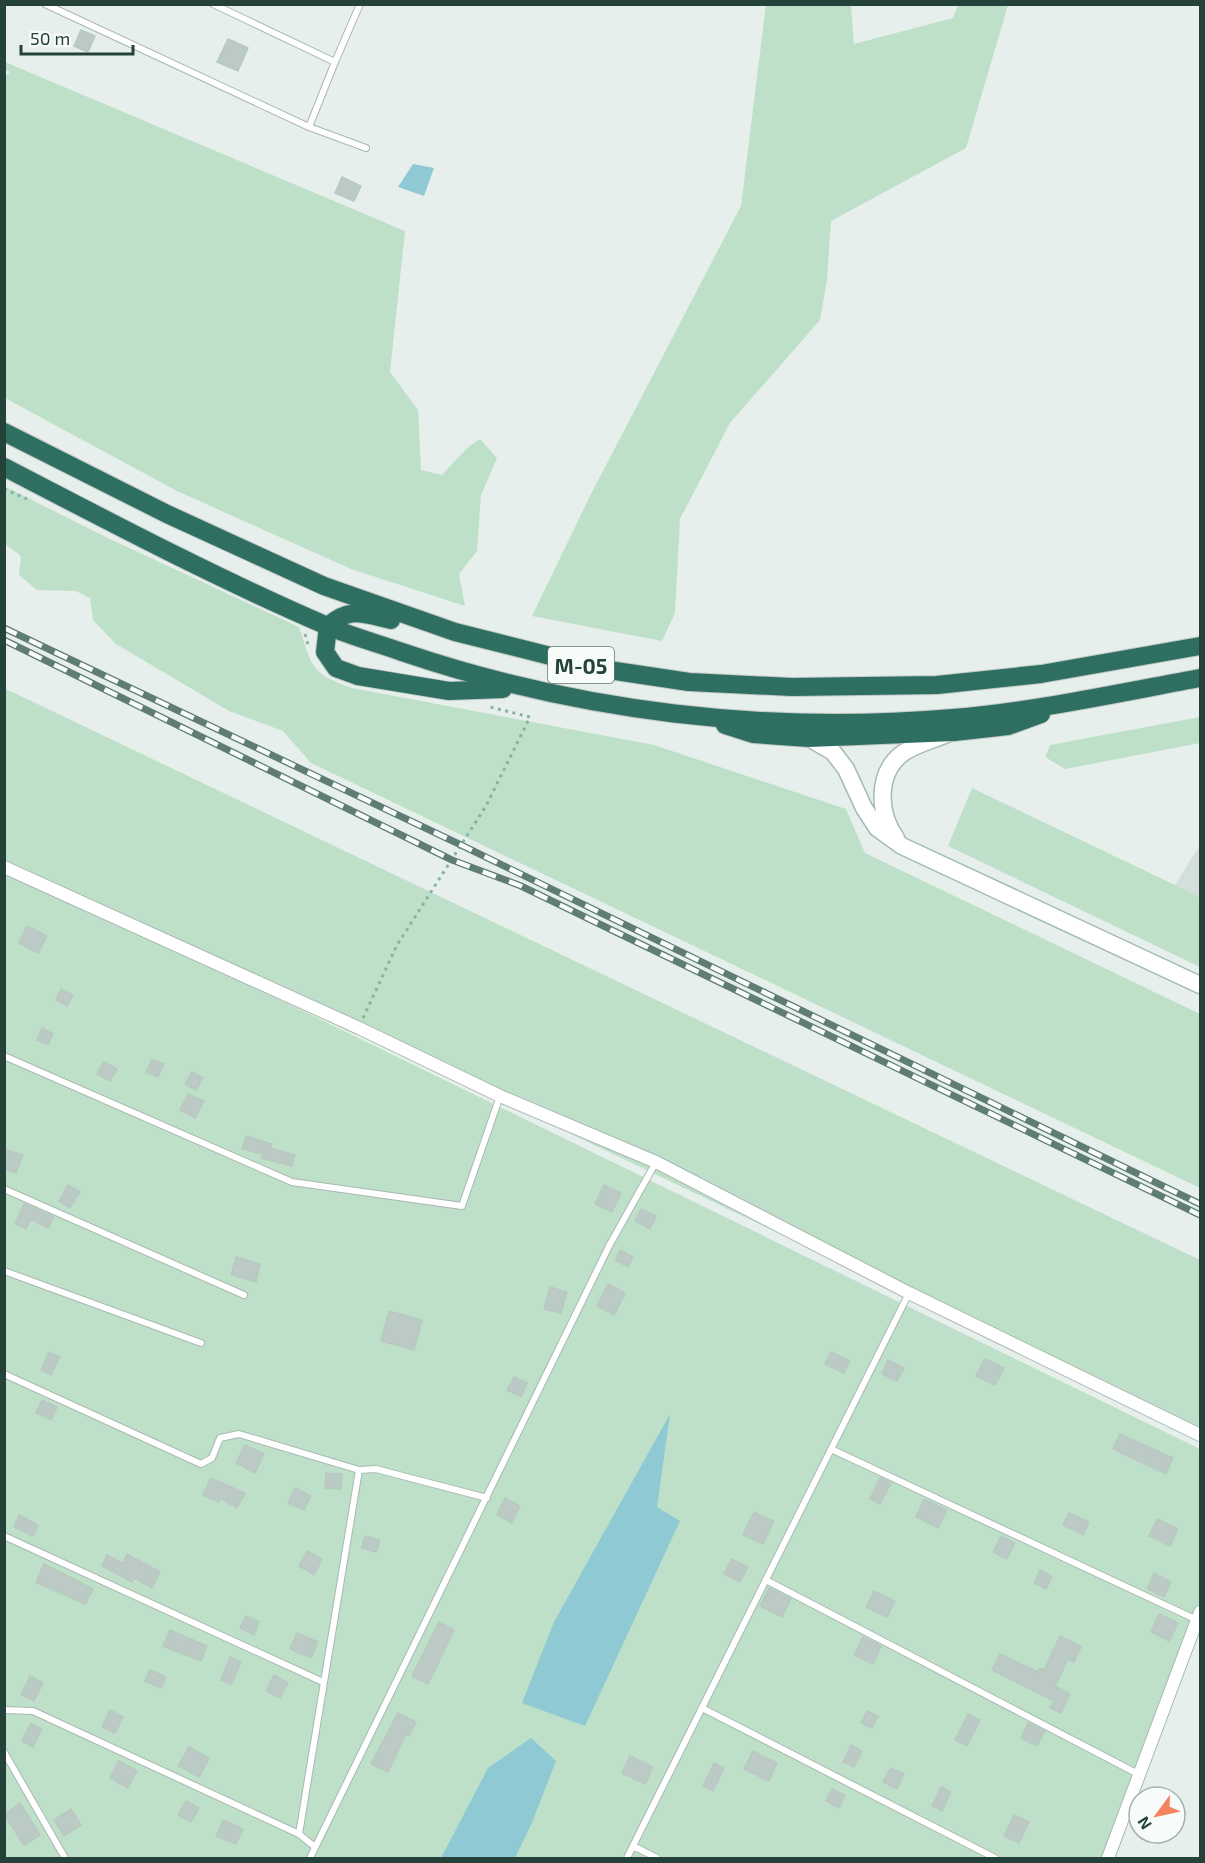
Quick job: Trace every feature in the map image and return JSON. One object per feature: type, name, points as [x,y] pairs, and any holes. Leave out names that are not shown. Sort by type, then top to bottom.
[{"type":"highway","name":"М-05","points":[[4,432],[167,514],[324,586],[455,632],[602,669],[689,682],[792,687],[937,685],[1041,674],[1181,650],[1200,644]]},
{"type":"highway","name":"М-05","points":[[4,466],[146,541],[328,626],[469,674],[521,688],[706,718],[824,723],[953,718],[1073,702],[1200,678]]},
{"type":"highway","points":[[455,632],[353,612],[340,615],[328,626],[325,652],[336,668],[358,676],[449,691],[521,688]]},
{"type":"highway","points":[[706,718],[753,734],[809,738],[954,732],[1008,726],[1073,702]]},
{"type":"street","points":[[902,846],[887,825],[883,804],[883,784],[902,754],[954,732]]},
{"type":"street","points":[[809,738],[833,752],[846,769],[864,808],[877,828],[902,846],[1200,985]]},
{"type":"street","points":[[4,867],[358,1028],[500,1096],[656,1162],[909,1293],[1200,1435]]},
{"type":"street","points":[[1108,1858],[1199,1616]]},
{"type":"lane","points":[[45,4],[309,127],[366,148]]},
{"type":"lane","points":[[213,4],[334,62]]},
{"type":"lane","points":[[309,127],[334,62],[360,4]]},
{"type":"lane","points":[[4,1056],[292,1182],[462,1206],[500,1096]]},
{"type":"lane","points":[[310,1858],[488,1498],[609,1246],[656,1162]]},
{"type":"lane","points":[[4,1190],[244,1295]]},
{"type":"lane","points":[[4,1271],[201,1342]]},
{"type":"lane","points":[[627,1858],[909,1293]]},
{"type":"lane","points":[[4,1374],[201,1464],[212,1458],[220,1438],[239,1434],[359,1470],[376,1469],[488,1498]]},
{"type":"lane","points":[[831,1449],[1199,1616]]},
{"type":"lane","points":[[299,1834],[359,1470]]},
{"type":"lane","points":[[4,1536],[323,1683]]},
{"type":"lane","points":[[766,1580],[1140,1775]]},
{"type":"lane","points":[[702,1708],[994,1858]]},
{"type":"lane","points":[[4,1710],[33,1711],[299,1834],[315,1847]]},
{"type":"lane","points":[[4,1752],[66,1858]]},
{"type":"lane","points":[[633,1846],[657,1858]]},
{"type":"path","points":[[4,489],[36,504]]},
{"type":"path","points":[[303,630],[310,651]]},
{"type":"path","points":[[358,1028],[397,945],[486,806],[530,717],[486,705]]},
{"type":"shaded area","points":[[1200,845],[1200,897],[1175,885]]},
{"type":"green space","points":[[766,4],[851,5],[854,44],[953,18],[958,5],[1008,5],[966,148],[831,221],[827,280],[820,320],[730,423],[680,519],[675,613],[662,641],[532,616],[591,494],[741,206]]},
{"type":"green space","points":[[5,62],[405,231],[390,372],[418,410],[421,470],[442,475],[467,448],[480,439],[497,458],[481,495],[477,551],[459,574],[465,606],[351,569],[177,491],[5,398],[4,77],[10,72],[5,70]]},
{"type":"green space","points":[[4,486],[112,540],[299,627],[307,652],[315,667],[320,673],[338,683],[352,688],[654,745],[846,809],[865,853],[1200,1014],[1200,1188],[311,763],[283,731],[229,711],[116,644],[93,620],[90,598],[76,591],[37,590],[19,575],[21,556],[5,544]]},
{"type":"green space","points":[[4,688],[1200,1260],[1200,1435],[5,863]]},
{"type":"green space","points":[[1200,717],[1200,743],[1065,769],[1045,757],[1050,745]]},
{"type":"green space","points":[[972,788],[1200,897],[1200,967],[948,846]]},
{"type":"green space","points":[[4,865],[1200,1449],[1200,1602],[1131,1785],[1127,1785],[1127,1797],[1104,1858],[5,1858]]},
{"type":"water","points":[[413,164],[434,168],[424,196],[398,187]]},
{"type":"water","points":[[670,1414],[657,1507],[680,1521],[585,1726],[522,1703],[554,1622]]},
{"type":"water","points":[[531,1738],[556,1761],[531,1825],[515,1858],[441,1858],[488,1768]]},
{"type":"building","points":[[81,30],[95,36],[88,52],[74,46]]},
{"type":"building","points":[[228,39],[248,48],[238,71],[217,62]]},
{"type":"building","points":[[342,177],[361,186],[354,201],[335,193]]},
{"type":"building","points":[[27,926],[47,936],[38,953],[19,943]]},
{"type":"building","points":[[61,989],[73,995],[67,1006],[56,1000]]},
{"type":"building","points":[[42,1028],[53,1034],[48,1045],[37,1040]]},
{"type":"building","points":[[152,1059],[164,1064],[158,1077],[146,1072]]},
{"type":"building","points":[[104,1062],[117,1069],[110,1081],[97,1074]]},
{"type":"building","points":[[192,1072],[203,1078],[196,1090],[185,1084]]},
{"type":"building","points":[[188,1094],[204,1101],[195,1118],[180,1110]]},
{"type":"building","points":[[246,1136],[272,1144],[270,1148],[295,1155],[292,1166],[261,1158],[263,1154],[242,1149]]},
{"type":"building","points":[[4,1149],[23,1155],[16,1173],[4,1169]]},
{"type":"building","points":[[68,1185],[80,1192],[70,1208],[59,1201]]},
{"type":"building","points":[[604,1185],[621,1193],[612,1212],[595,1204]]},
{"type":"building","points":[[24,1204],[54,1217],[48,1228],[31,1219],[26,1229],[15,1224]]},
{"type":"building","points":[[641,1209],[656,1216],[650,1229],[635,1221]]},
{"type":"building","points":[[620,1250],[633,1257],[628,1267],[615,1260]]},
{"type":"building","points":[[236,1257],[260,1264],[256,1282],[231,1275]]},
{"type":"building","points":[[608,1284],[625,1293],[614,1315],[597,1306]]},
{"type":"building","points":[[550,1287],[567,1292],[561,1313],[544,1309]]},
{"type":"building","points":[[389,1311],[422,1320],[414,1350],[381,1341]]},
{"type":"building","points":[[49,1352],[60,1357],[51,1375],[41,1370]]},
{"type":"building","points":[[831,1352],[850,1361],[844,1373],[825,1364]]},
{"type":"building","points":[[985,1359],[1004,1368],[995,1385],[976,1376]]},
{"type":"building","points":[[888,1360],[904,1368],[897,1381],[882,1374]]},
{"type":"building","points":[[514,1377],[527,1383],[521,1397],[507,1390]]},
{"type":"building","points":[[42,1400],[57,1407],[51,1420],[36,1413]]},
{"type":"building","points":[[1120,1434],[1173,1458],[1166,1474],[1113,1449]]},
{"type":"building","points":[[245,1445],[264,1454],[255,1473],[236,1463]]},
{"type":"building","points":[[326,1473],[342,1474],[341,1489],[325,1488]]},
{"type":"building","points":[[211,1478],[245,1493],[237,1508],[220,1498],[219,1502],[203,1495]]},
{"type":"building","points":[[880,1478],[891,1483],[880,1504],[870,1499]]},
{"type":"building","points":[[295,1488],[311,1496],[304,1510],[288,1503]]},
{"type":"building","points":[[505,1498],[520,1506],[512,1523],[497,1515]]},
{"type":"building","points":[[924,1499],[947,1510],[938,1528],[916,1517]]},
{"type":"building","points":[[754,1512],[774,1521],[763,1544],[743,1535]]},
{"type":"building","points":[[1069,1513],[1089,1522],[1083,1535],[1063,1525]]},
{"type":"building","points":[[19,1515],[38,1525],[33,1536],[14,1527]]},
{"type":"building","points":[[1157,1519],[1178,1529],[1170,1546],[1149,1536]]},
{"type":"building","points":[[365,1536],[380,1540],[376,1552],[362,1548]]},
{"type":"building","points":[[1001,1536],[1015,1543],[1007,1559],[993,1552]]},
{"type":"building","points":[[307,1551],[322,1559],[314,1575],[299,1566]]},
{"type":"building","points":[[127,1554],[160,1572],[152,1588],[134,1578],[132,1582],[102,1566],[107,1555],[123,1563]]},
{"type":"building","points":[[732,1559],[748,1567],[740,1582],[724,1574]]},
{"type":"building","points":[[44,1564],[93,1589],[85,1604],[36,1582]]},
{"type":"building","points":[[1040,1570],[1052,1577],[1046,1589],[1034,1583]]},
{"type":"building","points":[[1154,1573],[1171,1582],[1164,1597],[1147,1589]]},
{"type":"building","points":[[769,1588],[791,1599],[782,1617],[760,1606]]},
{"type":"building","points":[[874,1591],[895,1601],[887,1617],[866,1607]]},
{"type":"building","points":[[1159,1614],[1178,1623],[1169,1641],[1151,1632]]},
{"type":"building","points":[[246,1616],[259,1622],[254,1635],[240,1628]]},
{"type":"building","points":[[439,1622],[454,1630],[428,1684],[412,1676]]},
{"type":"building","points":[[170,1630],[207,1646],[201,1661],[163,1646]]},
{"type":"building","points":[[297,1633],[318,1642],[311,1658],[290,1649]]},
{"type":"building","points":[[1060,1636],[1081,1647],[1074,1662],[1068,1659],[1055,1686],[1070,1694],[1061,1713],[1050,1708],[1054,1701],[992,1670],[1000,1654],[1038,1672],[1040,1668],[1044,1670]]},
{"type":"building","points":[[863,1637],[881,1646],[873,1664],[854,1655]]},
{"type":"building","points":[[230,1657],[241,1662],[231,1685],[221,1680]]},
{"type":"building","points":[[150,1670],[166,1677],[161,1688],[145,1681]]},
{"type":"building","points":[[274,1675],[288,1683],[280,1698],[266,1691]]},
{"type":"building","points":[[30,1676],[43,1683],[34,1701],[21,1695]]},
{"type":"building","points":[[110,1710],[123,1717],[115,1733],[102,1727]]},
{"type":"building","points":[[867,1711],[878,1716],[872,1728],[861,1723]]},
{"type":"building","points":[[398,1713],[416,1722],[409,1736],[406,1734],[388,1772],[371,1764]]},
{"type":"building","points":[[968,1714],[980,1720],[967,1746],[955,1740]]},
{"type":"building","points":[[31,1723],[42,1729],[33,1747],[22,1741]]},
{"type":"building","points":[[1028,1723],[1045,1731],[1037,1746],[1021,1738]]},
{"type":"building","points":[[851,1745],[862,1751],[854,1767],[843,1762]]},
{"type":"building","points":[[189,1747],[209,1758],[199,1777],[178,1766]]},
{"type":"building","points":[[753,1751],[777,1763],[769,1781],[744,1769]]},
{"type":"building","points":[[630,1756],[653,1767],[645,1784],[622,1773]]},
{"type":"building","points":[[119,1761],[137,1771],[128,1788],[110,1778]]},
{"type":"building","points":[[714,1763],[724,1768],[713,1791],[703,1786]]},
{"type":"building","points":[[890,1768],[904,1774],[897,1789],[883,1782]]},
{"type":"building","points":[[941,1787],[951,1792],[942,1811],[932,1806]]},
{"type":"building","points":[[832,1789],[845,1795],[839,1808],[826,1801]]},
{"type":"building","points":[[186,1801],[199,1808],[191,1822],[178,1815]]},
{"type":"building","points":[[20,1803],[40,1835],[24,1845],[4,1815]]},
{"type":"building","points":[[71,1809],[81,1825],[64,1836],[54,1820]]},
{"type":"building","points":[[1014,1815],[1029,1822],[1019,1843],[1004,1836]]},
{"type":"building","points":[[223,1820],[243,1829],[236,1844],[216,1836]]},
{"type":"railway","points":[[4,628],[459,844],[1200,1204]]},
{"type":"railway","points":[[4,640],[452,860],[521,886],[1200,1215]]}]
